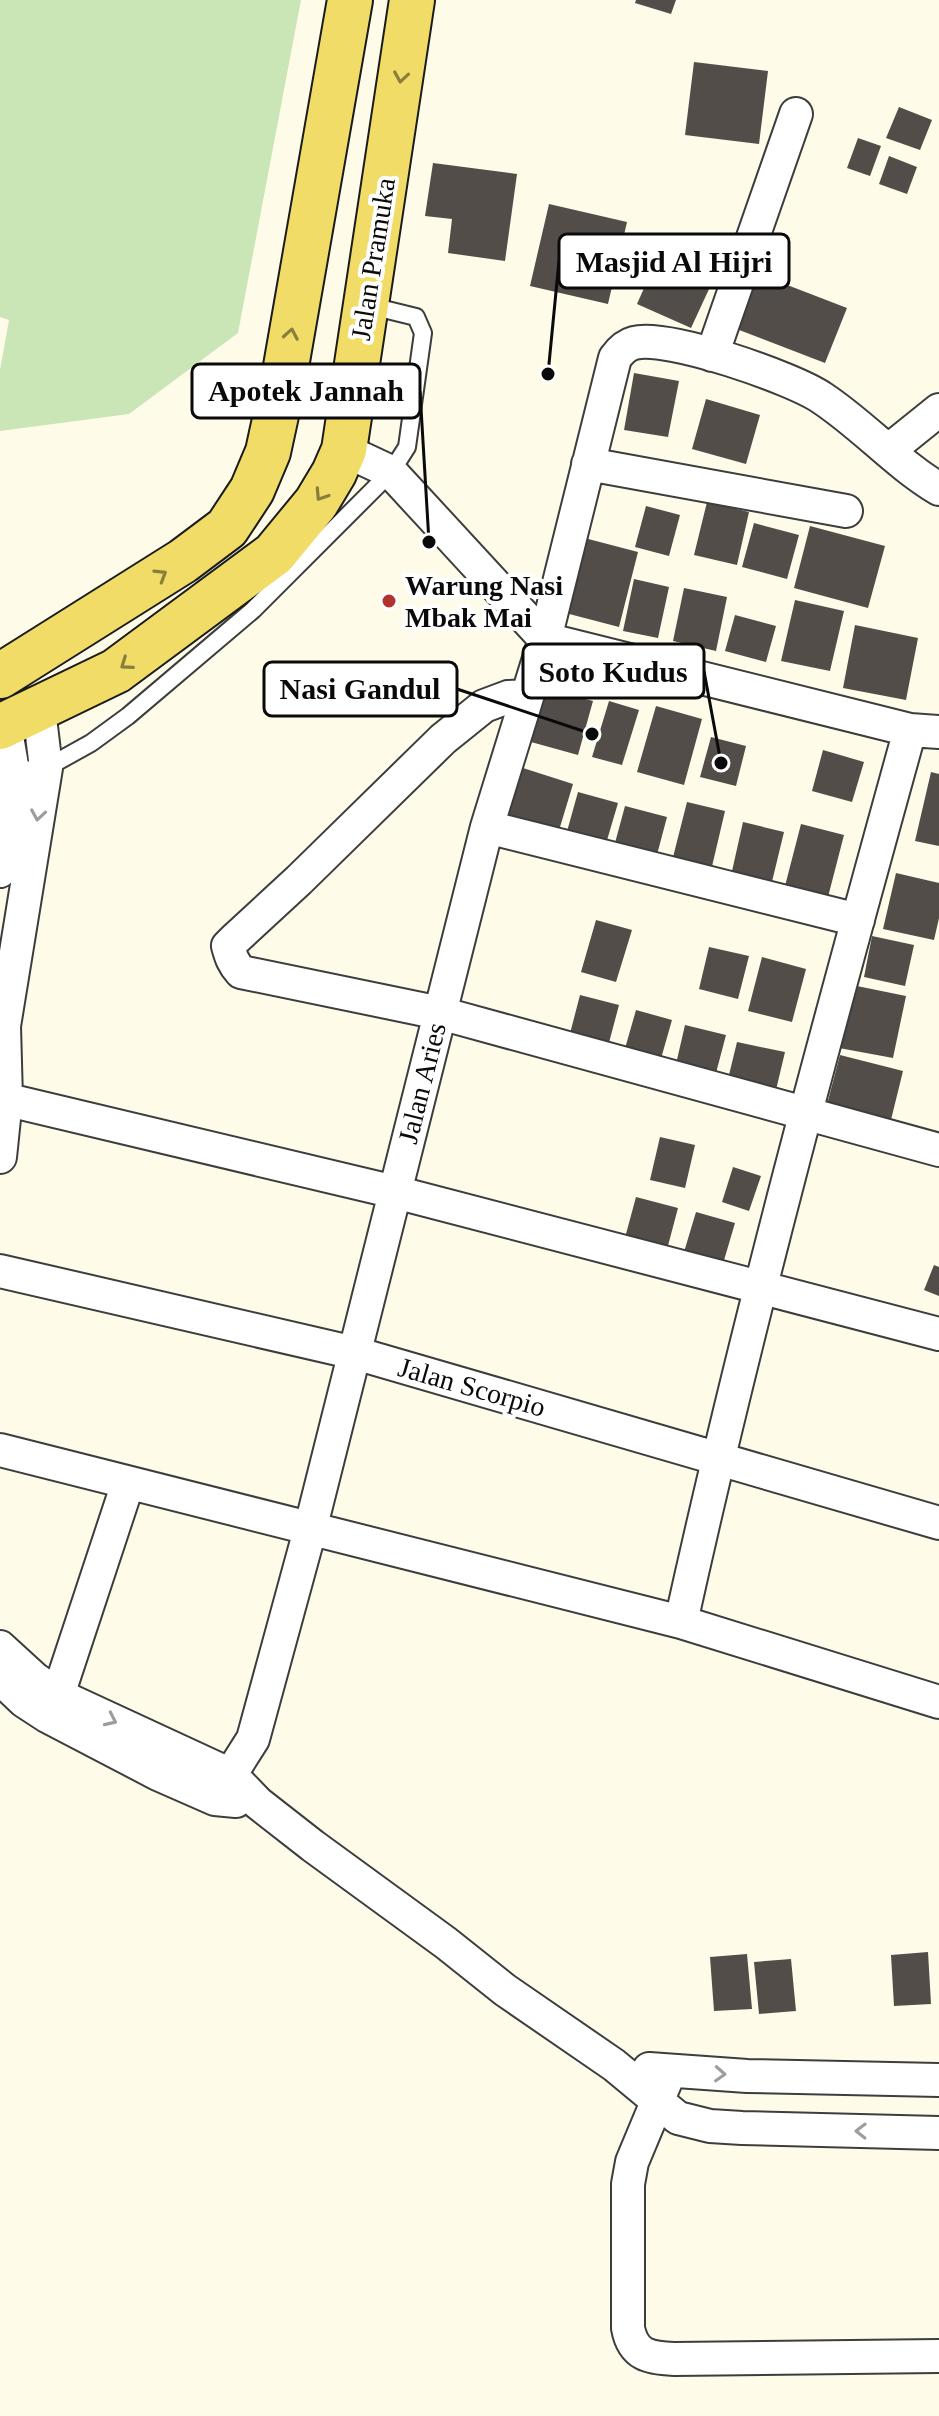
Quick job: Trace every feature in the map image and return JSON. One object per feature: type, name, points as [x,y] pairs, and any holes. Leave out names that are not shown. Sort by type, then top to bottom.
[{"type":"main road","points":[[0,676],[183,561],[227,528],[252,490],[268,452],[284,378],[350,0]]},
{"type":"main road","name":"Jalan Pramuka","points":[[15,721],[116,671],[274,554],[316,503],[334,473],[344,450],[412,0]]},
{"type":"street","points":[[796,114],[712,355],[821,396],[939,489]]},
{"type":"street","name":"Jalan Aries","points":[[223,1787],[253,1739],[310,1530],[487,827],[545,639],[615,358],[621,350],[634,343],[652,342],[712,355]]},
{"type":"street","points":[[888,451],[939,410]]},
{"type":"street","points":[[344,450],[391,472],[545,639],[925,731],[858,920],[717,1458],[681,1622]]},
{"type":"street","points":[[588,464],[846,511]]},
{"type":"street","points":[[527,696],[508,697],[484,706],[443,739],[228,946],[232,963],[241,972],[440,1013],[939,1150]]},
{"type":"street","points":[[0,1157],[4,1026],[46,768],[15,721]]},
{"type":"street","points":[[0,871],[13,771],[15,721]]},
{"type":"street","points":[[487,827],[858,920]]},
{"type":"street","points":[[3,1098],[395,1192],[939,1334]]},
{"type":"street","name":"Jalan Scorpio","points":[[0,1271],[355,1353],[939,1523]]},
{"type":"street","points":[[0,1450],[681,1622],[939,1702]]},
{"type":"street","points":[[53,1706],[128,1483]]},
{"type":"street","points":[[0,1647],[35,1679],[53,1706]]},
{"type":"street","points":[[0,1678],[24,1701],[53,1706],[158,1774],[223,1787],[258,1803],[505,1990],[614,2065],[678,2118],[710,2126],[939,2133]]},
{"type":"street","points":[[614,2065],[670,2071],[939,2080]]},
{"type":"street","points":[[670,2071],[632,2162],[628,2184],[628,2328],[637,2351],[653,2358],[674,2359],[939,2356]]},
{"type":"lane","points":[[13,771],[46,768],[91,743],[128,716],[253,610],[391,472],[407,447],[423,333],[416,317],[367,304]]},
{"type":"green space","points":[[0,0],[301,0],[238,333],[129,414],[0,431],[0,370],[9,320],[0,317]]},
{"type":"building","points":[[636,0],[676,0],[671,14],[635,3]]},
{"type":"building","points":[[694,62],[768,71],[759,144],[685,135]]},
{"type":"building","points":[[899,107],[932,120],[920,150],[886,138]]},
{"type":"building","points":[[858,138],[881,146],[870,176],[847,168]]},
{"type":"building","points":[[889,156],[917,167],[907,194],[879,184]]},
{"type":"building","points":[[433,163],[517,174],[505,261],[448,253],[452,219],[425,216]]},
{"type":"building","points":[[549,204],[627,222],[608,304],[530,286]]},
{"type":"building","points":[[667,236],[722,261],[691,328],[637,304]]},
{"type":"building","points":[[756,273],[847,308],[825,363],[734,328]]},
{"type":"building","points":[[634,373],[679,381],[668,437],[624,430]]},
{"type":"building","points":[[706,399],[760,415],[746,464],[692,449]]},
{"type":"building","points":[[707,502],[749,512],[737,565],[694,555]]},
{"type":"building","points":[[646,506],[680,515],[669,556],[635,547]]},
{"type":"building","points":[[754,523],[799,535],[787,579],[742,567]]},
{"type":"building","points":[[810,526],[885,546],[868,608],[794,588]]},
{"type":"building","points":[[573,535],[638,552],[619,627],[554,610]]},
{"type":"building","points":[[634,579],[669,587],[658,638],[623,631]]},
{"type":"building","points":[[684,588],[727,597],[716,651],[673,641]]},
{"type":"building","points":[[795,600],[844,611],[830,671],[781,661]]},
{"type":"building","points":[[735,615],[776,626],[766,662],[725,651]]},
{"type":"building","points":[[855,625],[918,638],[906,700],[843,688]]},
{"type":"building","points":[[545,688],[593,701],[578,755],[531,742]]},
{"type":"building","points":[[609,701],[639,710],[622,765],[592,757]]},
{"type":"building","points":[[656,706],[702,719],[684,785],[637,772]]},
{"type":"building","points":[[711,737],[746,746],[736,786],[700,777]]},
{"type":"building","points":[[823,750],[864,762],[852,802],[812,791]]},
{"type":"building","points":[[523,768],[573,784],[557,837],[506,822]]},
{"type":"building","points":[[931,772],[939,774],[939,846],[915,841]]},
{"type":"building","points":[[578,792],[618,803],[605,847],[566,835]]},
{"type":"building","points":[[687,802],[725,811],[710,875],[671,865]]},
{"type":"building","points":[[625,806],[667,817],[654,866],[612,854]]},
{"type":"building","points":[[743,822],[784,832],[770,890],[730,880]]},
{"type":"building","points":[[801,824],[844,835],[828,897],[785,886]]},
{"type":"building","points":[[896,873],[939,883],[939,918],[934,940],[883,929]]},
{"type":"building","points":[[596,920],[632,930],[616,982],[581,972]]},
{"type":"building","points":[[872,936],[914,945],[905,986],[864,977]]},
{"type":"building","points":[[709,947],[749,956],[738,999],[699,989]]},
{"type":"building","points":[[762,957],[806,969],[792,1022],[748,1011]]},
{"type":"building","points":[[852,985],[906,996],[893,1058],[839,1048]]},
{"type":"building","points":[[580,995],[619,1005],[606,1054],[567,1045]]},
{"type":"building","points":[[636,1010],[672,1020],[660,1062],[624,1052]]},
{"type":"building","points":[[685,1025],[726,1035],[716,1073],[676,1064]]},
{"type":"building","points":[[737,1042],[785,1052],[776,1090],[728,1079]]},
{"type":"building","points":[[840,1055],[903,1071],[889,1128],[825,1112]]},
{"type":"building","points":[[660,1137],[695,1145],[685,1188],[650,1180]]},
{"type":"building","points":[[733,1167],[761,1176],[749,1211],[722,1202]]},
{"type":"building","points":[[636,1197],[678,1208],[665,1257],[623,1245]]},
{"type":"building","points":[[696,1212],[735,1223],[720,1274],[681,1262]]},
{"type":"building","points":[[934,1265],[939,1267],[939,1296],[924,1290]]},
{"type":"building","points":[[928,1952],[931,2004],[894,2006],[891,1955]]},
{"type":"building","points":[[747,1954],[752,2009],[714,2011],[710,1957]]},
{"type":"building","points":[[791,1959],[796,2011],[759,2014],[754,1962]]},
{"type":"place","name":"Masjid Al Hijri","points":[[548,374]]},
{"type":"place","name":"Apotek Jannah","points":[[429,542]]},
{"type":"place","name":"Warung Nasi Mbak Mai","points":[[389,601]]},
{"type":"place","name":"Nasi Gandul","points":[[592,734]]},
{"type":"place","name":"Soto Kudus","points":[[721,763]]}]
